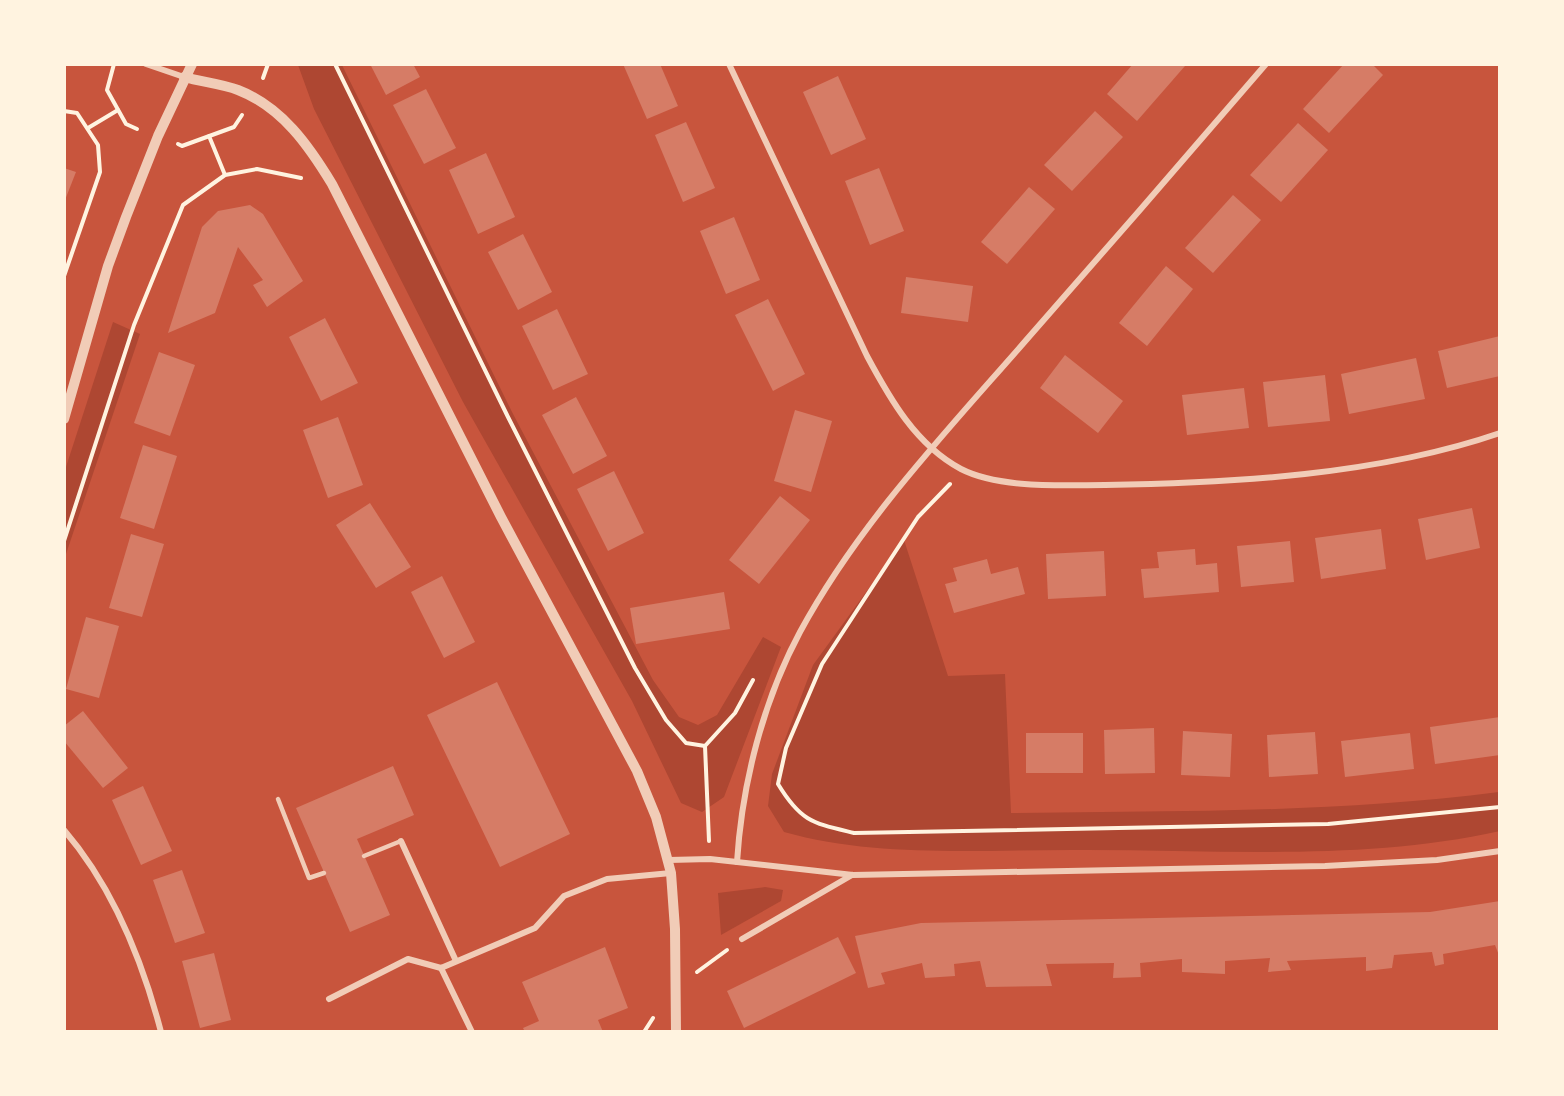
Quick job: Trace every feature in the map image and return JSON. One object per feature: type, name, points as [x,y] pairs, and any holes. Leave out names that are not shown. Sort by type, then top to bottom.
[{"type":"street","points":[[146,64],[184,78],[237,90],[271,109],[310,148],[332,184],[501,517],[638,771],[657,817],[671,873],[675,929],[676,1032]]},
{"type":"street","points":[[64,419],[108,266],[154,145],[192,64]]},
{"type":"street","points":[[729,64],[867,356],[891,400],[910,426],[932,448],[963,470],[996,479],[1050,486],[1169,484],[1278,477],[1396,459],[1476,441],[1500,433]]},
{"type":"street","points":[[737,862],[739,823],[754,752],[774,694],[799,633],[842,562],[932,448],[1266,64]]},
{"type":"street","points":[[64,830],[99,880],[128,933],[148,980],[161,1032]]},
{"type":"street","points":[[400,841],[456,961]]},
{"type":"street","points":[[669,860],[737,862],[853,875],[1325,866],[1437,860],[1500,851]]},
{"type":"street","points":[[328,999],[408,959],[441,968],[535,927],[564,896],[596,883],[607,879],[671,873]]},
{"type":"street","points":[[742,939],[853,875]]},
{"type":"street","points":[[441,968],[472,1032]]},
{"type":"lane","points":[[278,799],[309,878],[324,873]]},
{"type":"lane","points":[[364,856],[400,841]]},
{"type":"path","points":[[335,64],[502,406],[635,668],[666,720],[686,742],[705,746]]},
{"type":"path","points":[[88,128],[118,110]]},
{"type":"path","points":[[64,111],[77,113],[88,128],[98,145],[100,172],[64,276]]},
{"type":"path","points":[[209,136],[225,175]]},
{"type":"path","points":[[64,541],[134,326],[183,206],[225,175],[257,169],[332,184]]},
{"type":"path","points":[[963,470],[918,517],[822,664],[786,748],[778,784],[792,807],[815,824],[854,833],[1304,825],[1430,816],[1500,807]]},
{"type":"path","points":[[710,860],[705,746],[735,713],[755,676]]},
{"type":"path","points":[[675,988],[742,939]]},
{"type":"shaded area","points":[[298,65],[342,65],[512,412],[653,680],[679,717],[698,725],[717,715],[763,637],[781,647],[724,797],[702,812],[681,803],[632,701],[463,402],[314,109]]},
{"type":"shaded area","points":[[113,322],[140,334],[65,557],[65,470]]},
{"type":"shaded area","points":[[904,540],[948,676],[1005,674],[1011,813],[1316,807],[1438,799],[1499,792],[1500,831],[1398,847],[1294,852],[934,851],[858,846],[784,832],[768,806],[772,774],[813,665]]},
{"type":"shaded area","points":[[765,887],[783,890],[781,901],[721,935],[718,893]]},
{"type":"building","points":[[370,64],[413,64],[420,77],[386,95]]},
{"type":"building","points":[[623,64],[660,64],[678,106],[647,119]]},
{"type":"building","points":[[1133,64],[1185,66],[1137,121],[1107,94]]},
{"type":"building","points":[[1344,64],[1372,64],[1383,75],[1329,133],[1303,109]]},
{"type":"building","points":[[838,76],[866,139],[831,155],[803,92]]},
{"type":"building","points":[[426,89],[456,148],[424,164],[393,105]]},
{"type":"building","points":[[1095,111],[1123,137],[1072,191],[1044,165]]},
{"type":"building","points":[[686,122],[715,188],[683,202],[655,135]]},
{"type":"building","points":[[1298,123],[1328,150],[1281,202],[1250,175]]},
{"type":"building","points":[[486,153],[515,217],[478,234],[449,170]]},
{"type":"building","points":[[64,168],[76,172],[65,200],[64,200]]},
{"type":"building","points":[[879,168],[904,231],[870,245],[845,181]]},
{"type":"building","points":[[1029,187],[1055,209],[1007,264],[981,242]]},
{"type":"building","points":[[1233,195],[1261,220],[1213,273],[1185,248]]},
{"type":"building","points":[[250,205],[263,214],[303,281],[267,307],[253,285],[263,280],[238,247],[215,313],[168,333],[202,227],[218,211]]},
{"type":"building","points":[[734,217],[760,280],[726,294],[700,231]]},
{"type":"building","points":[[523,234],[552,292],[518,310],[488,252]]},
{"type":"building","points":[[1166,266],[1193,289],[1147,346],[1119,323]]},
{"type":"building","points":[[906,277],[973,286],[968,322],[901,313]]},
{"type":"building","points":[[768,299],[805,374],[773,391],[735,315]]},
{"type":"building","points":[[557,309],[588,374],[553,390],[522,326]]},
{"type":"building","points":[[325,318],[358,383],[321,401],[289,337]]},
{"type":"building","points":[[1500,336],[1500,376],[1447,388],[1438,351]]},
{"type":"building","points":[[159,352],[195,365],[170,436],[134,423]]},
{"type":"building","points":[[1065,355],[1123,401],[1098,433],[1040,388]]},
{"type":"building","points":[[1416,358],[1425,399],[1349,414],[1341,374]]},
{"type":"building","points":[[1325,375],[1330,421],[1268,427],[1263,382]]},
{"type":"building","points":[[1244,388],[1249,428],[1187,435],[1182,395]]},
{"type":"building","points":[[576,397],[607,456],[573,474],[542,415]]},
{"type":"building","points":[[795,410],[832,421],[811,492],[774,481]]},
{"type":"building","points":[[338,417],[363,485],[328,498],[303,430]]},
{"type":"building","points":[[143,445],[177,456],[154,529],[120,518]]},
{"type":"building","points":[[614,471],[644,533],[608,551],[577,489]]},
{"type":"building","points":[[780,496],[810,520],[759,584],[729,560]]},
{"type":"building","points":[[370,503],[411,567],[376,588],[336,525]]},
{"type":"building","points":[[1472,508],[1480,548],[1426,560],[1418,519]]},
{"type":"building","points":[[1381,529],[1386,569],[1321,579],[1315,538]]},
{"type":"building","points":[[131,534],[164,544],[142,617],[109,608]]},
{"type":"building","points":[[1290,541],[1294,582],[1241,587],[1237,546]]},
{"type":"building","points":[[1195,549],[1196,565],[1217,563],[1219,592],[1144,598],[1141,569],[1159,568],[1157,552]]},
{"type":"building","points":[[1104,551],[1106,596],[1048,599],[1046,554]]},
{"type":"building","points":[[987,559],[991,574],[1018,567],[1025,594],[954,613],[945,584],[957,581],[953,568]]},
{"type":"building","points":[[442,576],[475,642],[444,658],[411,592]]},
{"type":"building","points":[[724,592],[730,629],[636,644],[630,608]]},
{"type":"building","points":[[86,617],[119,626],[99,698],[66,689]]},
{"type":"building","points":[[497,682],[570,834],[500,867],[427,715]]},
{"type":"building","points":[[83,711],[128,768],[103,788],[64,741],[64,726]]},
{"type":"building","points":[[1500,717],[1500,755],[1435,764],[1430,727]]},
{"type":"building","points":[[1154,728],[1155,773],[1105,774],[1104,730]]},
{"type":"building","points":[[1183,731],[1232,734],[1230,777],[1181,775]]},
{"type":"building","points":[[1315,732],[1318,774],[1269,777],[1267,735]]},
{"type":"building","points":[[1026,733],[1083,733],[1083,773],[1026,773]]},
{"type":"building","points":[[1410,733],[1414,769],[1345,777],[1341,741]]},
{"type":"building","points":[[393,766],[414,815],[357,839],[390,915],[350,932],[296,808]]},
{"type":"building","points":[[143,786],[172,851],[141,865],[112,800]]},
{"type":"building","points":[[182,870],[205,933],[175,943],[153,880]]},
{"type":"building","points":[[1500,901],[1500,958],[1495,945],[1443,954],[1444,964],[1435,966],[1432,952],[1394,955],[1392,968],[1366,971],[1366,957],[1287,961],[1291,970],[1268,972],[1270,958],[1225,961],[1225,974],[1182,972],[1182,959],[1140,963],[1141,977],[1113,978],[1114,963],[1046,964],[1052,986],[986,987],[980,961],[954,964],[955,976],[925,978],[922,963],[881,973],[885,984],[868,988],[855,936],[921,923],[1430,912]]},
{"type":"building","points":[[838,937],[856,973],[744,1028],[727,991]]},
{"type":"building","points":[[605,947],[628,1008],[598,1020],[603,1032],[525,1032],[523,1028],[539,1021],[522,982]]},
{"type":"building","points":[[214,953],[231,1020],[200,1028],[182,961]]}]
